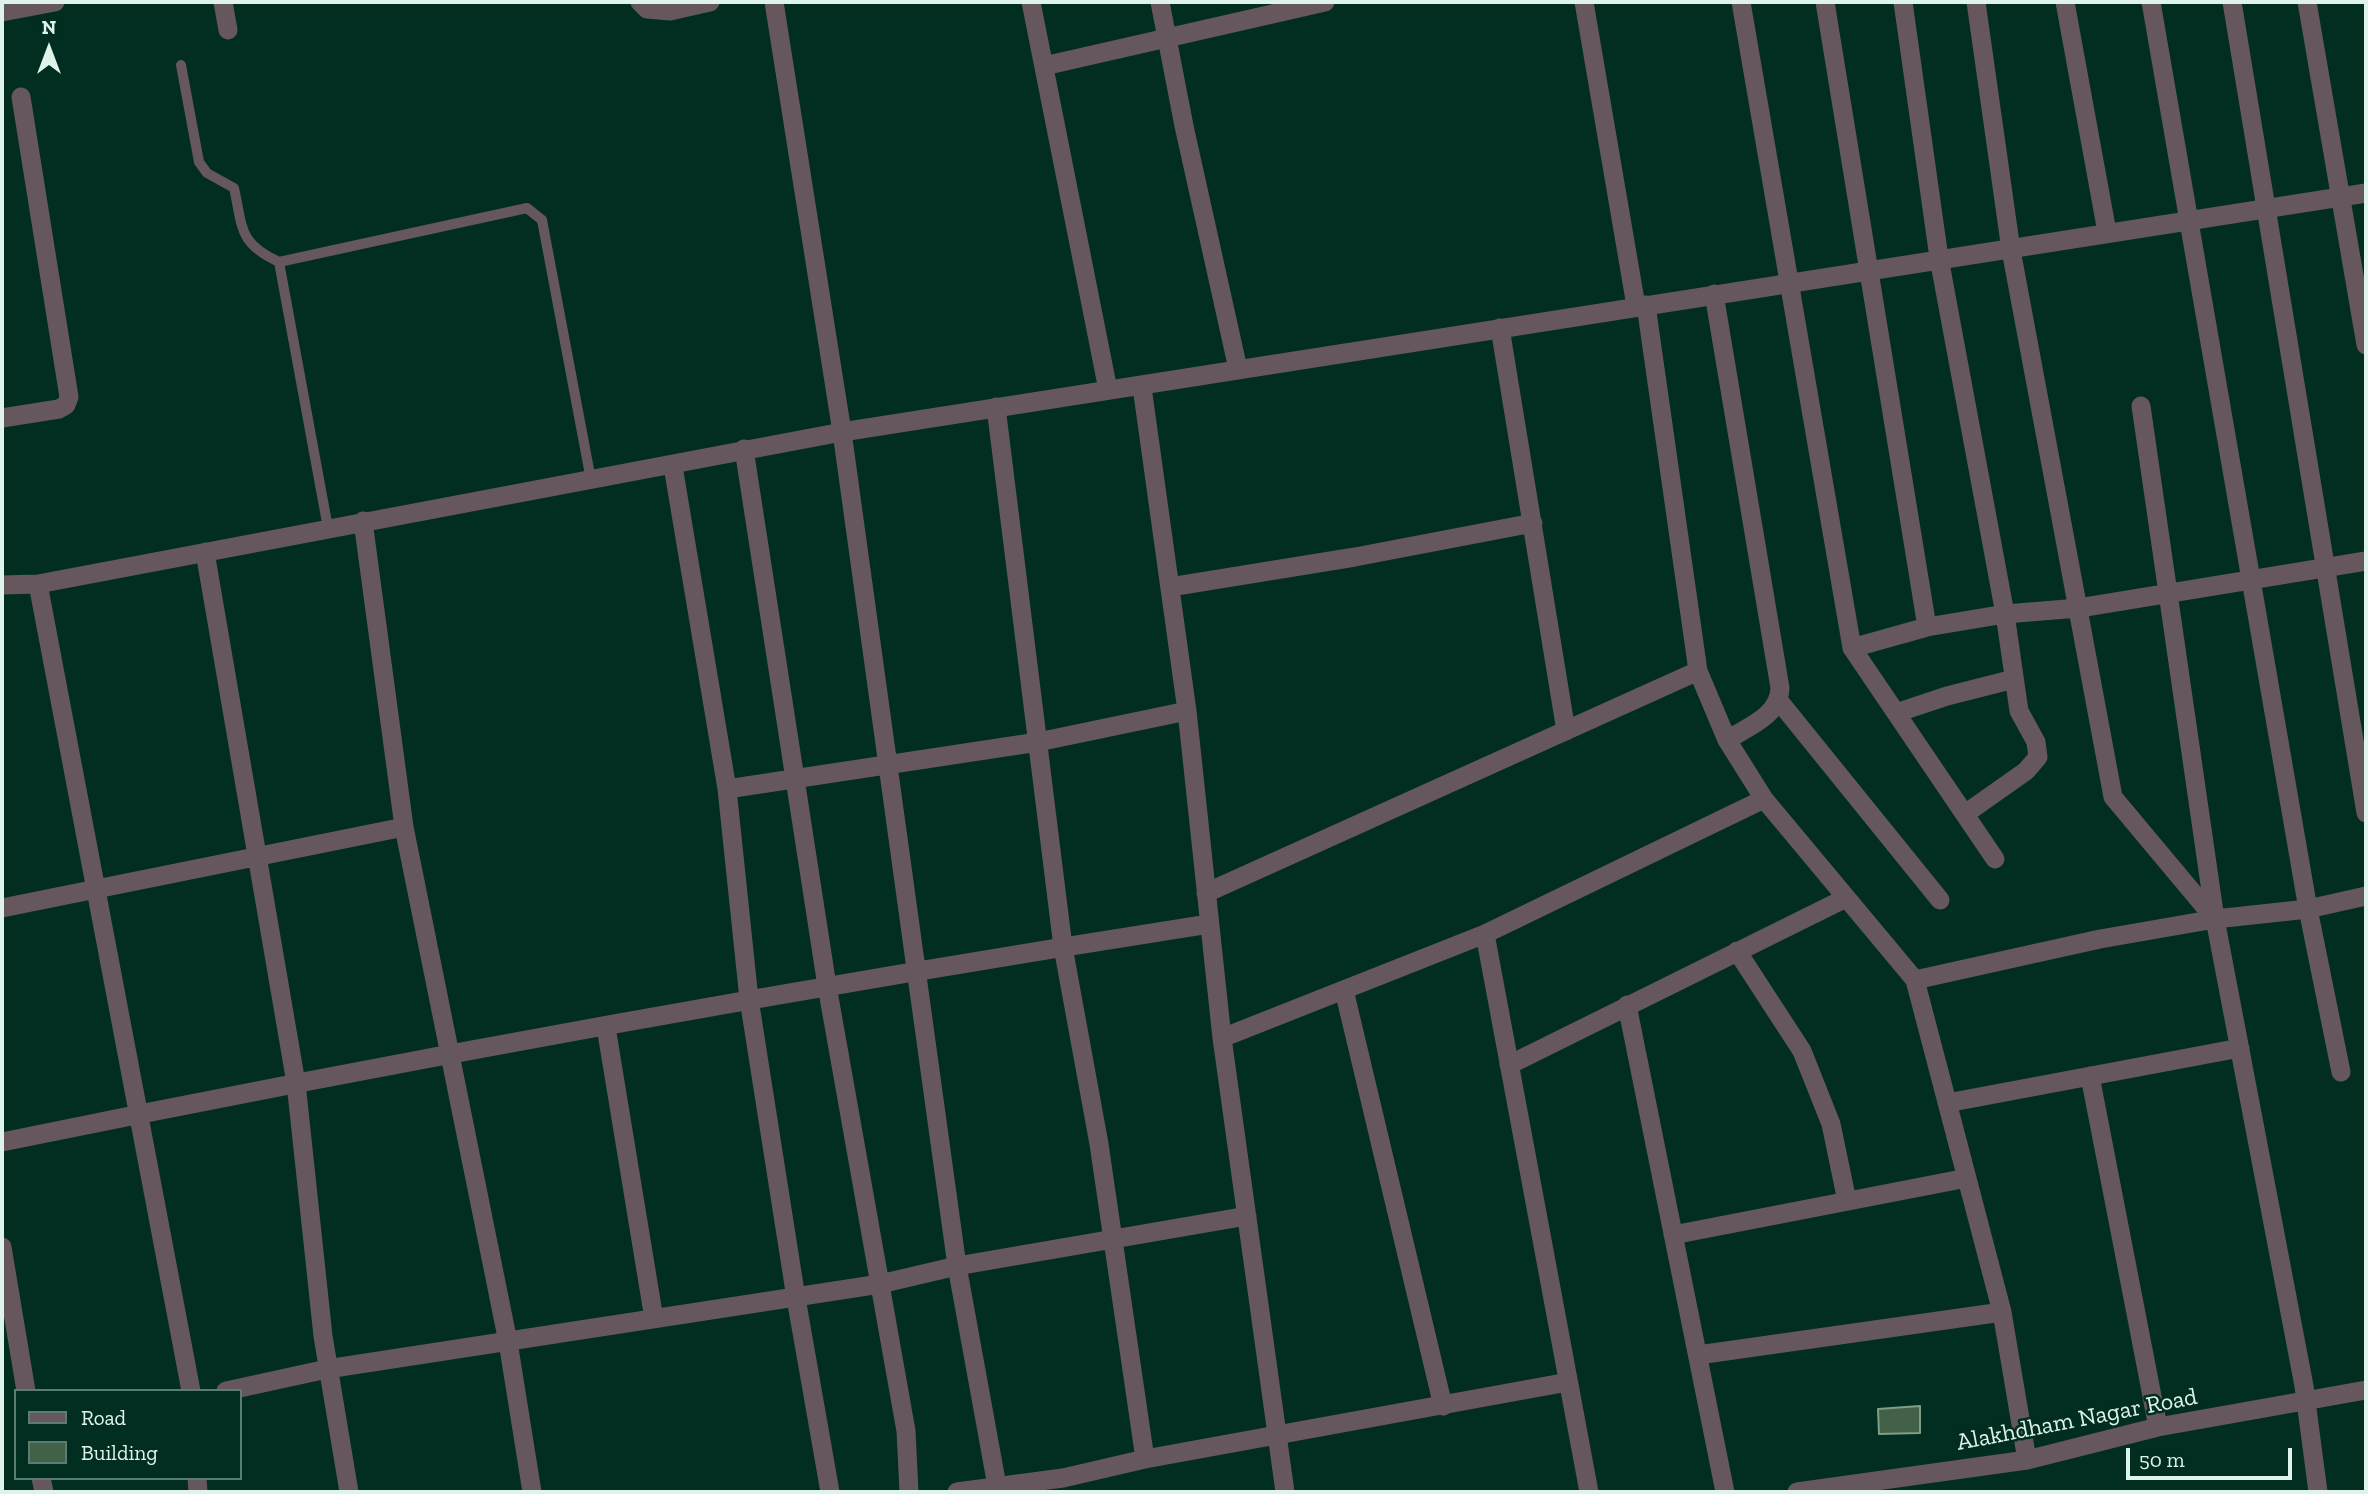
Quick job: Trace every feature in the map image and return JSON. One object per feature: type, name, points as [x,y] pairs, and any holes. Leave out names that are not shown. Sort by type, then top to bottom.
[{"type":"street","points":[[2,12],[55,2]]},
{"type":"street","points":[[223,2],[228,30]]},
{"type":"street","points":[[640,2],[647,9],[670,11],[710,2]]},
{"type":"street","points":[[775,2],[842,432],[957,1266],[998,1486]]},
{"type":"street","points":[[1031,2],[1108,390]]},
{"type":"street","points":[[1160,2],[1238,369]]},
{"type":"street","points":[[1044,66],[1168,40],[1325,2]]},
{"type":"street","points":[[1584,2],[1641,306],[1698,671],[1727,740],[1764,799],[1915,980],[2002,1312],[2027,1460]]},
{"type":"street","points":[[1741,2],[1852,648],[1995,859]]},
{"type":"street","points":[[1825,2],[1927,627]]},
{"type":"street","points":[[1903,2],[1939,258],[2005,614],[2019,711],[2036,742],[2038,757],[2026,771],[1965,814]]},
{"type":"street","points":[[1976,2],[2011,250],[2113,797],[2215,919]]},
{"type":"street","points":[[2065,2],[2107,232]]},
{"type":"street","points":[[2151,2],[2308,909],[2341,1072]]},
{"type":"street","points":[[2232,2],[2366,813]]},
{"type":"street","points":[[2308,2],[2366,345]]},
{"type":"street","points":[[2,418],[60,409],[66,405],[69,397],[21,97]]},
{"type":"street","points":[[2,585],[38,584],[842,432],[2366,193]]},
{"type":"street","points":[[1714,294],[1773,642],[1779,701],[1940,900]]},
{"type":"street","points":[[1500,328],[1566,730]]},
{"type":"street","points":[[1142,387],[1187,711],[1222,1038],[1275,1437],[1285,1492]]},
{"type":"street","points":[[2141,405],[2215,919],[2305,1401],[2318,1492]]},
{"type":"street","points":[[996,407],[1063,947],[1099,1144],[1111,1241],[1145,1459]]},
{"type":"street","points":[[744,449],[792,778],[906,1431],[909,1492]]},
{"type":"street","points":[[673,466],[727,789],[749,999],[830,1492]]},
{"type":"street","points":[[363,521],[404,827],[508,1342],[532,1492]]},
{"type":"street","points":[[1170,587],[1355,557],[1533,523]]},
{"type":"street","points":[[205,552],[296,1083],[327,1369],[349,1492]]},
{"type":"street","points":[[1852,648],[1927,627],[2005,614],[2079,608],[2366,561]]},
{"type":"street","points":[[38,584],[191,1389]]},
{"type":"street","points":[[1206,893],[1698,671]]},
{"type":"street","points":[[1896,713],[1947,696],[2014,680]]},
{"type":"street","points":[[1727,740],[1773,711],[1779,701]]},
{"type":"street","points":[[727,789],[1038,742],[1187,711]]},
{"type":"street","points":[[1222,1038],[1485,934],[1764,799]]},
{"type":"street","points":[[2,908],[404,827]]},
{"type":"street","points":[[1915,980],[2100,939],[2215,919],[2308,909],[2366,896]]},
{"type":"street","points":[[1509,1066],[1846,898]]},
{"type":"street","points":[[2,1142],[296,1083],[749,999],[917,969],[1209,924]]},
{"type":"street","points":[[1485,934],[1589,1492]]},
{"type":"street","points":[[1737,951],[1802,1051],[1831,1124],[1847,1201]]},
{"type":"street","points":[[1344,990],[1443,1406]]},
{"type":"street","points":[[1627,1005],[1725,1492]]},
{"type":"street","points":[[606,1027],[654,1319]]},
{"type":"street","points":[[1947,1102],[2240,1048]]},
{"type":"street","points":[[2090,1076],[2158,1427]]},
{"type":"street","points":[[1673,1235],[1967,1178]]},
{"type":"street","points":[[235,1389],[327,1369],[880,1284],[957,1266],[1247,1216]]},
{"type":"street","points":[[2,1247],[26,1389]]},
{"type":"street","points":[[1698,1355],[2002,1312]]},
{"type":"street","points":[[957,1492],[1063,1478],[1145,1459],[1568,1382]]},
{"type":"street","name":"Alakhdham Nagar Road","points":[[1797,1492],[1883,1486],[2027,1460],[2158,1427],[2366,1390]]},
{"type":"lane","points":[[181,65],[199,162],[207,173],[234,188],[246,240],[259,253],[279,262],[527,208],[542,220],[591,481]]},
{"type":"lane","points":[[279,262],[328,528]]},
{"type":"building","points":[[1920,1406],[1920,1433],[1879,1434],[1878,1409]]}]
